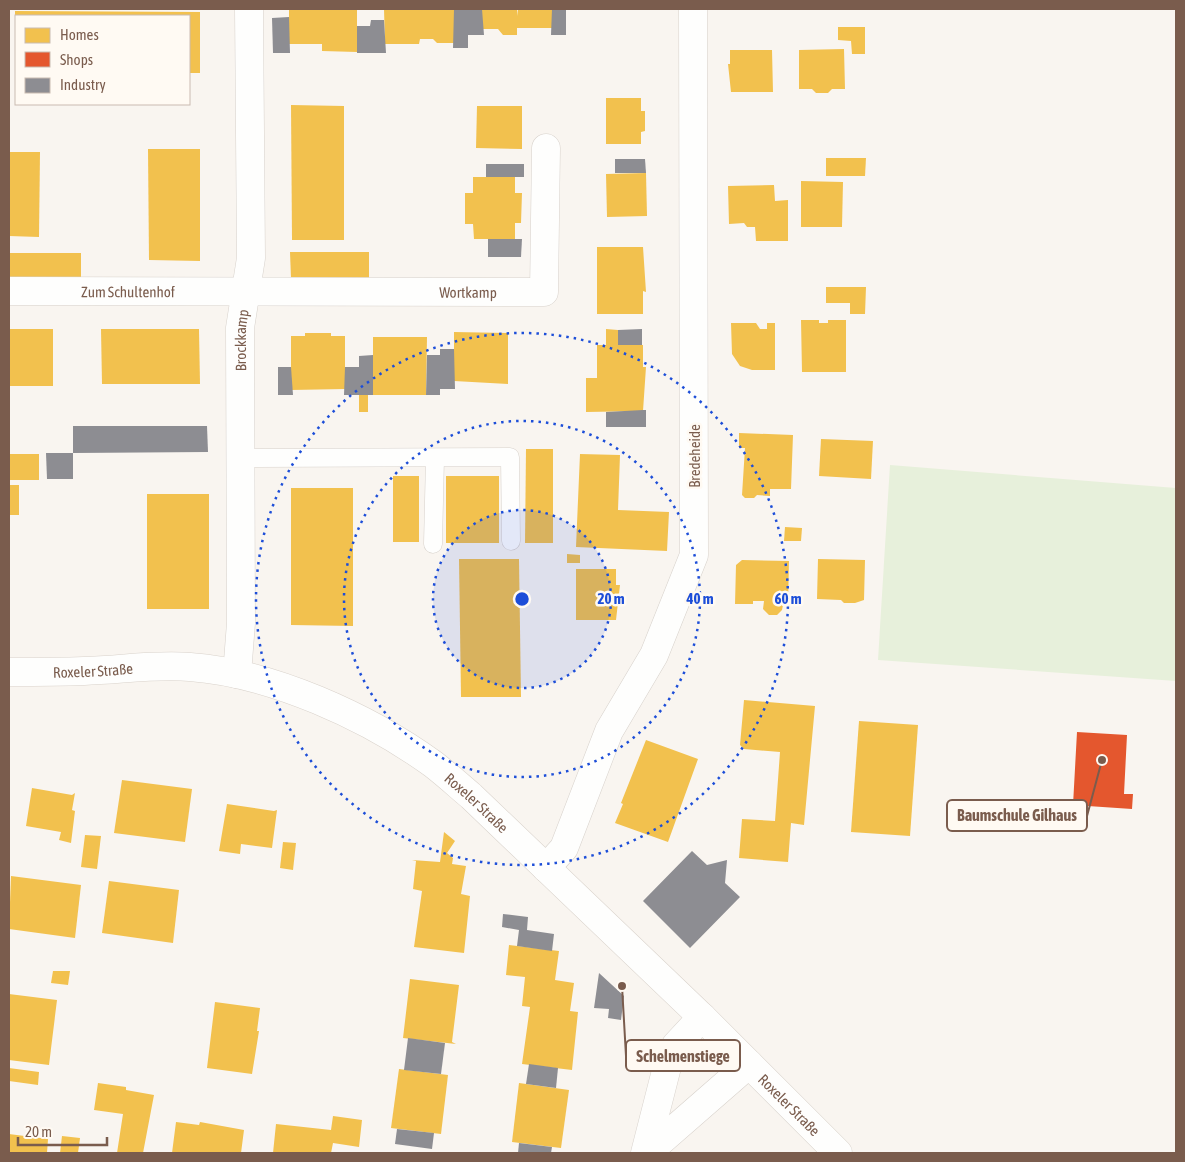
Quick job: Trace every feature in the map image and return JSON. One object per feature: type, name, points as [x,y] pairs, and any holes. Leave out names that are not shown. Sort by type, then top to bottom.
[{"type":"street","name":"Brockkamp","points":[[237,674],[241,623],[240,328],[251,258],[249,9]]},
{"type":"street","name":"Bredeheide","points":[[546,868],[564,848],[609,731],[654,655],[694,555],[692,9]]},
{"type":"street","name":"Wortkamp","points":[[247,292],[544,292],[546,148]]},
{"type":"street","name":"Zum Schultenhof","points":[[9,291],[247,292]]},
{"type":"street","name":"Roxeler Straße","points":[[9,672],[86,671],[140,666],[190,667],[237,674],[276,685],[315,700],[393,738],[434,765],[471,796],[702,1018],[838,1153]]},
{"type":"street","points":[[646,1153],[669,1059],[676,1045],[702,1018]]},
{"type":"street","points":[[646,1153],[749,1064]]},
{"type":"lane","points":[[240,458],[510,457],[511,541]]},
{"type":"lane","points":[[434,544],[435,458]]},
{"type":"green space","points":[[890,465],[1176,488],[1176,681],[878,660]]},
{"type":"building: Homes","points":[[289,9],[357,9],[357,52],[322,51],[322,44],[289,44]]},
{"type":"building: Homes","points":[[384,9],[454,9],[454,43],[437,43],[433,39],[420,39],[419,44],[385,44]]},
{"type":"building: Homes","points":[[482,9],[517,9],[518,16],[518,9],[552,9],[552,28],[517,28],[517,35],[503,35],[498,29],[482,29]]},
{"type":"building: Homes","points":[[15,11],[200,12],[200,73],[190,73],[190,15],[15,15]]},
{"type":"building: Homes","points":[[838,27],[865,27],[865,54],[852,54],[851,41],[838,40]]},
{"type":"building: Homes","points":[[844,49],[845,89],[832,89],[828,93],[816,93],[812,89],[799,89],[799,50]]},
{"type":"building: Homes","points":[[730,50],[772,50],[773,92],[731,92],[728,64],[730,64]]},
{"type":"building: Homes","points":[[606,98],[641,98],[641,111],[645,111],[645,131],[641,132],[641,144],[606,144]]},
{"type":"building: Homes","points":[[291,105],[344,106],[344,240],[292,240]]},
{"type":"building: Homes","points":[[477,106],[522,106],[522,149],[476,148]]},
{"type":"building: Homes","points":[[148,149],[200,149],[200,261],[149,260]]},
{"type":"building: Homes","points":[[9,152],[40,152],[39,237],[9,236]]},
{"type":"building: Homes","points":[[826,158],[866,158],[865,176],[826,176]]},
{"type":"building: Homes","points":[[646,173],[647,216],[607,217],[606,174]]},
{"type":"building: Homes","points":[[473,177],[515,177],[515,193],[522,193],[521,223],[515,223],[515,239],[474,239],[473,224],[465,224],[465,193],[473,193]]},
{"type":"building: Homes","points":[[801,181],[843,182],[842,227],[801,227]]},
{"type":"building: Homes","points":[[774,185],[775,201],[788,200],[788,241],[756,241],[755,227],[747,227],[744,223],[729,224],[728,186]]},
{"type":"building: Homes","points":[[597,247],[643,247],[646,292],[643,291],[643,314],[597,314]]},
{"type":"building: Homes","points":[[290,252],[369,252],[369,279],[291,278]]},
{"type":"building: Homes","points":[[9,253],[81,253],[81,279],[9,279]]},
{"type":"building: Homes","points":[[826,287],[866,287],[865,314],[850,314],[850,303],[826,303]]},
{"type":"building: Homes","points":[[801,320],[819,320],[819,323],[828,323],[828,320],[846,320],[846,372],[802,372]]},
{"type":"building: Homes","points":[[731,323],[756,323],[760,329],[767,329],[767,323],[775,323],[775,370],[752,370],[740,366],[732,354]]},
{"type":"building: Homes","points":[[9,329],[53,329],[53,386],[9,386]]},
{"type":"building: Homes","points":[[101,329],[199,329],[200,384],[102,384]]},
{"type":"building: Homes","points":[[606,329],[618,330],[618,345],[643,345],[643,367],[646,367],[643,411],[586,412],[586,378],[597,378],[597,345],[606,345]]},
{"type":"building: Homes","points":[[454,332],[508,333],[508,384],[454,381]]},
{"type":"building: Homes","points":[[305,333],[331,333],[331,336],[345,336],[345,389],[291,390],[291,336],[305,336]]},
{"type":"building: Homes","points":[[373,337],[427,337],[426,395],[373,395]]},
{"type":"building: Homes","points":[[359,395],[368,395],[368,412],[359,412]]},
{"type":"building: Homes","points":[[739,433],[793,435],[791,489],[770,489],[770,496],[757,495],[754,498],[745,498],[742,495],[745,448],[739,448]]},
{"type":"building: Homes","points":[[821,439],[873,441],[871,479],[819,476]]},
{"type":"building: Homes","points":[[526,449],[553,449],[553,543],[525,543]]},
{"type":"building: Homes","points":[[9,454],[39,454],[39,480],[9,480]]},
{"type":"building: Homes","points":[[580,454],[620,455],[618,510],[669,512],[667,551],[576,547]]},
{"type":"building: Homes","points":[[393,476],[419,476],[419,542],[393,542]]},
{"type":"building: Homes","points":[[446,476],[499,476],[499,543],[446,543]]},
{"type":"building: Homes","points":[[9,485],[19,485],[19,515],[9,515]]},
{"type":"building: Homes","points":[[291,488],[353,488],[353,626],[291,625]]},
{"type":"building: Homes","points":[[147,494],[209,494],[209,609],[147,609]]},
{"type":"building: Homes","points":[[785,527],[802,528],[801,541],[784,541]]},
{"type":"building: Homes","points":[[567,554],[580,555],[580,563],[567,563]]},
{"type":"building: Homes","points":[[459,559],[519,559],[521,697],[461,697]]},
{"type":"building: Homes","points":[[818,559],[865,560],[864,600],[855,603],[844,603],[841,600],[817,599]]},
{"type":"building: Homes","points":[[742,560],[789,561],[788,605],[783,605],[782,610],[777,615],[769,615],[763,609],[764,601],[753,601],[753,604],[735,604],[736,565]]},
{"type":"building: Homes","points":[[576,569],[616,569],[616,585],[620,585],[616,620],[576,620]]},
{"type":"building: Homes","points":[[744,700],[815,706],[804,825],[791,823],[788,862],[739,858],[742,819],[775,821],[780,752],[744,749],[740,745]]},
{"type":"building: Homes","points":[[859,721],[918,725],[910,836],[851,832]]},
{"type":"building: Homes","points":[[646,740],[698,759],[668,842],[615,823]]},
{"type":"building: Homes","points":[[122,780],[192,789],[185,842],[114,833]]},
{"type":"building: Homes","points":[[32,788],[72,795],[75,793],[72,810],[75,811],[71,843],[59,840],[61,832],[26,826]]},
{"type":"building: Homes","points":[[227,804],[277,810],[272,848],[241,844],[240,854],[219,851]]},
{"type":"building: Homes","points":[[444,832],[455,841],[447,853],[453,858],[452,864],[466,866],[461,894],[470,896],[464,953],[414,947],[422,891],[413,889],[416,861],[412,860],[440,862]]},
{"type":"building: Homes","points":[[85,835],[101,836],[97,869],[81,867]]},
{"type":"building: Homes","points":[[283,842],[296,843],[293,870],[280,868]]},
{"type":"building: Homes","points":[[11,876],[81,885],[75,938],[9,929]]},
{"type":"building: Homes","points":[[109,881],[179,890],[173,943],[102,933]]},
{"type":"building: Homes","points":[[509,945],[559,951],[555,980],[574,983],[570,1011],[578,1012],[572,1070],[522,1064],[530,1007],[522,1006],[525,977],[506,975]]},
{"type":"building: Homes","points":[[53,971],[70,971],[68,985],[51,983]]},
{"type":"building: Homes","points":[[410,979],[459,985],[452,1042],[456,1044],[403,1038]]},
{"type":"building: Homes","points":[[9,994],[57,1000],[49,1065],[9,1060]]},
{"type":"building: Homes","points":[[215,1002],[260,1008],[257,1031],[259,1031],[252,1074],[207,1068]]},
{"type":"building: Homes","points":[[9,1068],[39,1072],[38,1085],[9,1081]]},
{"type":"building: Homes","points":[[399,1069],[448,1075],[441,1134],[391,1128]]},
{"type":"building: Homes","points":[[98,1083],[126,1087],[126,1090],[154,1095],[143,1153],[117,1153],[123,1114],[94,1110]]},
{"type":"building: Homes","points":[[519,1083],[569,1090],[561,1148],[512,1142]]},
{"type":"building: Homes","points":[[333,1116],[362,1120],[359,1147],[333,1143],[331,1153],[273,1153],[276,1124],[331,1130]]},
{"type":"building: Homes","points":[[176,1122],[199,1125],[200,1122],[244,1130],[241,1153],[172,1153]]},
{"type":"building: Homes","points":[[9,1134],[48,1139],[47,1153],[9,1153]]},
{"type":"building: Homes","points":[[62,1136],[80,1138],[78,1153],[60,1153]]},
{"type":"building: Shops","points":[[1077,732],[1127,735],[1124,794],[1133,794],[1132,809],[1073,805]]},
{"type":"building: Industry","points":[[454,9],[482,9],[484,35],[468,35],[468,48],[453,48]]},
{"type":"building: Industry","points":[[552,9],[566,9],[566,35],[551,35]]},
{"type":"building: Industry","points":[[289,17],[290,53],[273,53],[272,18]]},
{"type":"building: Industry","points":[[371,20],[384,20],[386,53],[357,53],[357,26],[370,26]]},
{"type":"building: Industry","points":[[615,159],[645,159],[646,173],[615,173]]},
{"type":"building: Industry","points":[[486,164],[524,164],[524,177],[486,177]]},
{"type":"building: Industry","points":[[488,239],[522,239],[521,257],[488,257]]},
{"type":"building: Industry","points":[[642,329],[642,345],[618,345],[618,330]]},
{"type":"building: Industry","points":[[440,349],[454,349],[455,389],[440,389],[440,395],[426,395],[427,355],[440,355]]},
{"type":"building: Industry","points":[[373,355],[373,395],[344,395],[345,367],[359,367],[359,356]]},
{"type":"building: Industry","points":[[278,367],[291,367],[293,395],[278,395]]},
{"type":"building: Industry","points":[[646,410],[646,427],[606,427],[606,412]]},
{"type":"building: Industry","points":[[73,426],[207,426],[208,452],[73,453]]},
{"type":"building: Industry","points":[[46,453],[73,453],[73,479],[47,479]]},
{"type":"building: Industry","points":[[692,851],[707,865],[727,860],[725,883],[740,897],[690,948],[643,901]]},
{"type":"building: Industry","points":[[503,914],[528,917],[527,930],[554,934],[552,951],[517,946],[519,930],[502,927]]},
{"type":"building: Industry","points":[[599,973],[624,996],[621,1020],[608,1018],[609,1009],[594,1008]]},
{"type":"building: Industry","points":[[408,1038],[445,1043],[441,1074],[404,1070]]},
{"type":"building: Industry","points":[[529,1064],[558,1068],[556,1088],[526,1084]]},
{"type":"building: Industry","points":[[397,1129],[434,1133],[432,1149],[395,1144]]},
{"type":"building: Industry","points":[[519,1143],[552,1147],[551,1153],[518,1153]]},
{"type":"place","name":"Baumschule Gilhaus","points":[[1102,760]]},
{"type":"place","name":"Schelmenstiege","points":[[622,986]]}]
